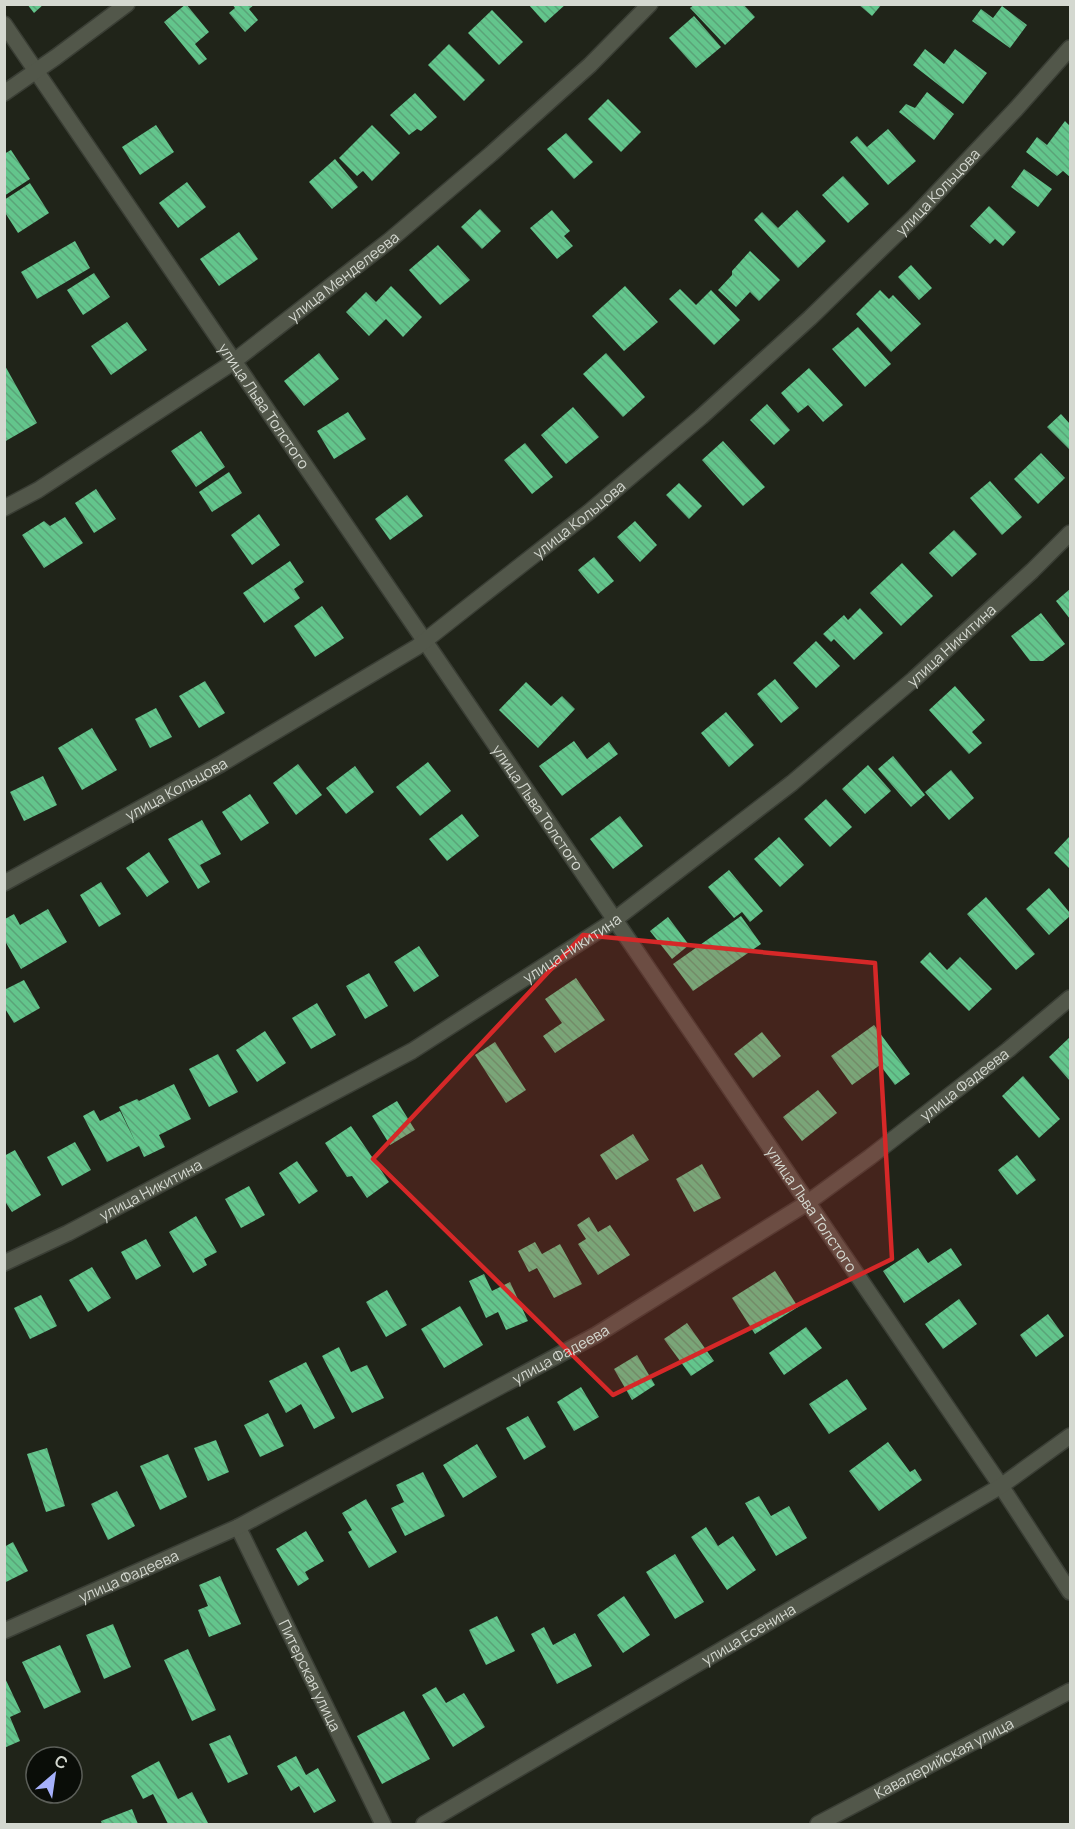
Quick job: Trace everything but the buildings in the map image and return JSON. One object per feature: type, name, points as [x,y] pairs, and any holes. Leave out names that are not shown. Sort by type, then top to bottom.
[{"type":"street","points":[[4,93],[127,4]]},
{"type":"street","name":"улица Менделеева","points":[[4,508],[38,489],[234,361],[390,240],[475,168],[590,64],[651,4]]},
{"type":"street","name":"улица Льва Толстого","points":[[4,24],[1071,1592]]},
{"type":"street","name":"улица Кольцова","points":[[4,883],[221,764],[425,641],[589,512],[701,417],[810,318],[915,216],[1071,48]]},
{"type":"street","name":"улица Никитина","points":[[4,1263],[68,1233],[412,1051],[615,920],[836,746],[914,679],[1071,533]]},
{"type":"street","name":"улица Фадеева","points":[[4,1631],[238,1527],[596,1335],[807,1203],[1008,1050],[1071,998]]},
{"type":"street","name":"улица Есенина","points":[[424,1824],[1001,1486],[1071,1436]]},
{"type":"street","name":"Питерская улица","points":[[238,1527],[383,1824]]},
{"type":"street","name":"Кавалерийская улица","points":[[818,1824],[1071,1691]]},
{"type":"highlighted area","points":[[583,935],[875,963],[892,1259],[613,1395],[373,1159]]}]
